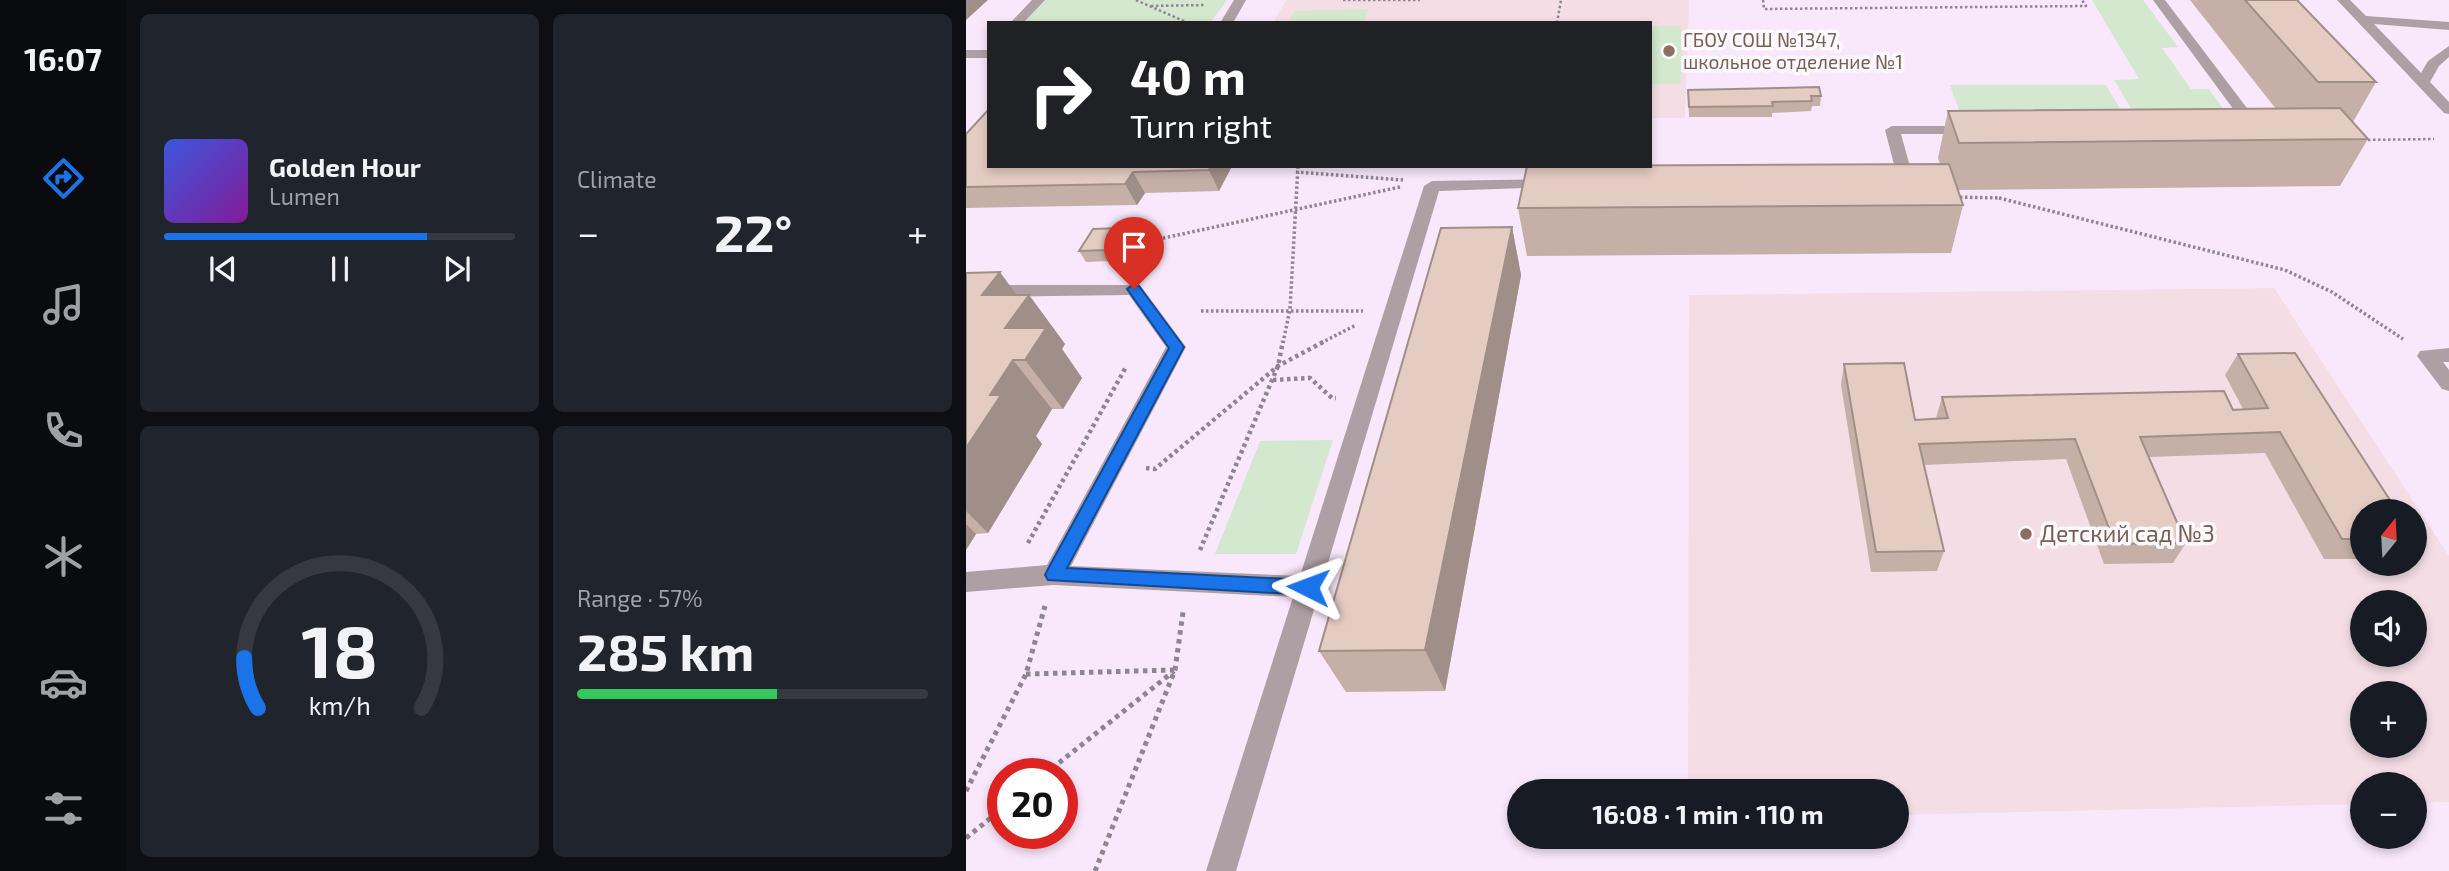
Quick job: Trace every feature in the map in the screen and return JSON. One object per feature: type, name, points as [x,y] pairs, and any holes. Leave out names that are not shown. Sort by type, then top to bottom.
[{"type":"street","points":[[1018,21],[1039,0]]},
{"type":"street","points":[[2159,0],[2255,127],[2227,127]]},
{"type":"street","points":[[2343,0],[2449,110]]},
{"type":"street","points":[[1227,21],[1239,2]]},
{"type":"street","points":[[2365,20],[2449,26]]},
{"type":"street","points":[[2423,82],[2432,64],[2449,50]]},
{"type":"street","points":[[966,54],[987,52]]},
{"type":"street","points":[[1879,181],[1906,181],[1892,130],[1990,129]]},
{"type":"street","points":[[1221,871],[1308,587],[1387,311],[1428,184],[1573,184]]},
{"type":"street","points":[[966,291],[1134,289],[1176,347],[1054,575]]},
{"type":"street","points":[[2427,355],[2449,355]]},
{"type":"street","points":[[2427,355],[2449,384]]},
{"type":"street","points":[[966,582],[1054,575],[1308,587]]},
{"type":"path","points":[[1136,0],[1184,21]]},
{"type":"path","points":[[1343,0],[1420,0]]},
{"type":"path","points":[[1557,21],[1561,0]]},
{"type":"path","points":[[1763,0],[1764,9],[2086,6],[2082,0]]},
{"type":"path","points":[[1151,6],[1239,2]]},
{"type":"path","points":[[2353,140],[2434,139]]},
{"type":"path","points":[[1095,871],[1175,670],[1186,582],[1278,366],[1290,309],[1297,169],[1428,184]]},
{"type":"path","points":[[1111,289],[1136,244],[1295,209],[1428,184]]},
{"type":"path","points":[[1945,196],[2000,198],[2254,261],[2312,280],[2344,298],[2427,355]]},
{"type":"path","points":[[1201,311],[1387,311]]},
{"type":"path","points":[[1135,468],[1155,469],[1278,366],[1387,311]]},
{"type":"path","points":[[1028,544],[1128,363]]},
{"type":"path","points":[[1273,380],[1310,378],[1332,398]]},
{"type":"path","points":[[966,791],[1026,674],[1054,575]]},
{"type":"path","points":[[1026,674],[1175,670]]},
{"type":"path","points":[[1065,758],[1175,670]]},
{"type":"path","points":[[966,838],[987,821]]},
{"type":"shaded area","name":"ГБОУ СОШ №1347, школьное отделение №1","points":[[1286,0],[1689,0],[1685,118],[1652,118],[1652,21],[1274,21]]},
{"type":"shaded area","name":"Детский сад №3","points":[[2274,288],[2412,499],[2350,499],[2350,576],[2427,576],[2427,522],[2449,556],[2449,802],[2427,803],[2427,772],[2350,772],[2350,804],[1909,815],[1909,779],[1688,779],[1689,295]]},
{"type":"green space","points":[[1043,0],[1227,0],[1211,21],[1023,21]]},
{"type":"green space","points":[[2092,0],[2143,0],[2178,47],[2162,48],[2191,89],[2209,89],[2226,113],[2134,113],[2114,80],[2139,79]]},
{"type":"green space","points":[[1369,9],[1364,21],[1289,21],[1294,11]]},
{"type":"green space","points":[[1652,26],[1681,26],[1681,84],[1652,84]]},
{"type":"green space","points":[[1950,85],[2106,85],[2126,119],[1962,119]]},
{"type":"green space","points":[[1333,440],[1296,554],[1215,554],[1260,441]]},
{"type":"building","points":[[2245,0],[2297,0],[2376,82],[2318,82]]},
{"type":"building","points":[[1819,87],[1821,96],[1811,96],[1812,101],[1772,102],[1773,106],[1689,107],[1688,90]]},
{"type":"building","points":[[2340,108],[2368,139],[1959,143],[1948,111]]},
{"type":"building","points":[[987,111],[987,168],[1210,168],[1133,172],[1125,184],[966,187],[966,134]]},
{"type":"building","points":[[1949,164],[1963,205],[1518,208],[1527,168],[1652,168],[1652,165]]},
{"type":"building","points":[[1512,227],[1425,650],[1319,651],[1441,228]]},
{"type":"building","points":[[1120,228],[1106,250],[1079,251],[1093,229]]},
{"type":"building","points":[[1000,272],[982,295],[1029,295],[1005,328],[1046,328],[1025,360],[1013,360],[990,395],[1001,395],[966,448],[966,273]]},
{"type":"building","points":[[2295,353],[2389,499],[2350,499],[2350,539],[2342,539],[2280,432],[2140,437],[2186,543],[2115,544],[2075,439],[1919,444],[1944,551],[1876,552],[1844,364],[1904,363],[1915,420],[1948,418],[1942,397],[2224,391],[2233,410],[2268,408],[2238,354]]},
{"type":"place","name":"ГБОУ СОШ №1347, школьное отделение №1","points":[[1669,51]]},
{"type":"place","name":"Детский сад №3","points":[[2026,534]]},
{"type":"route","points":[[1134,289],[1176,347],[1054,575],[1308,587]]}]
